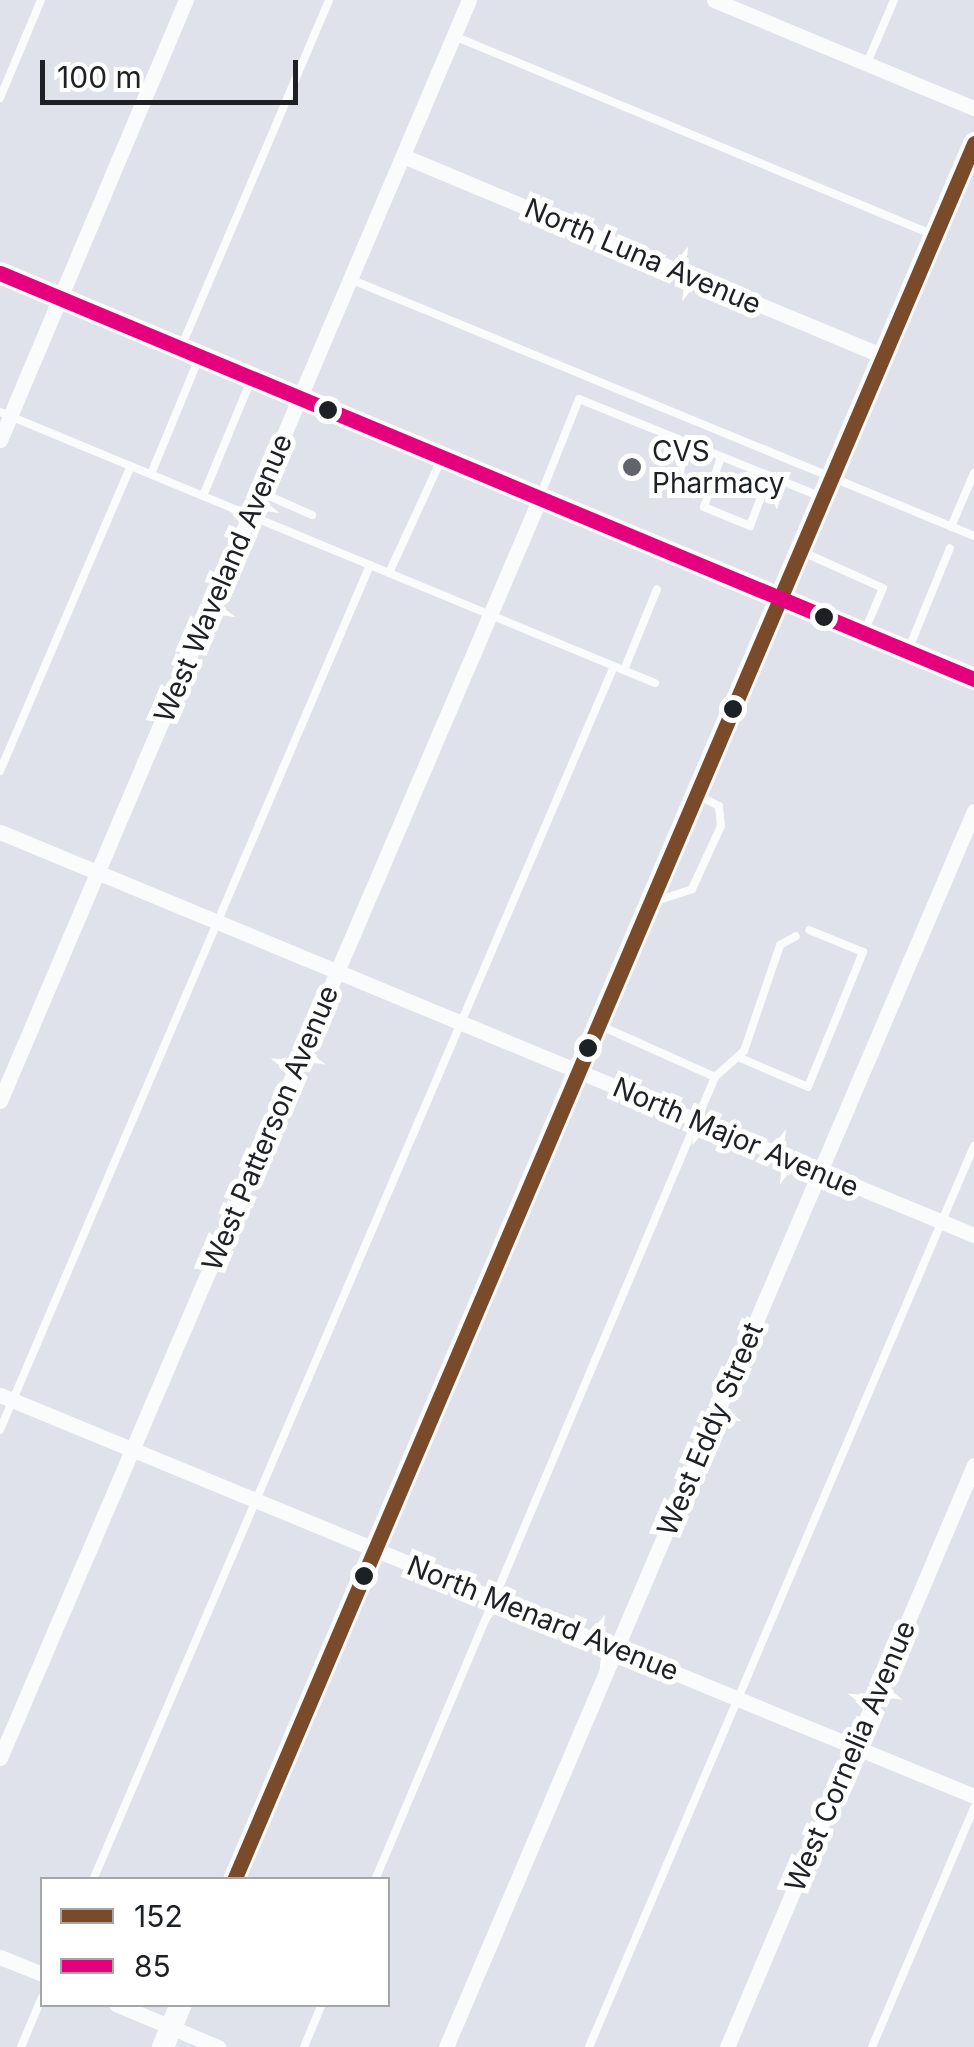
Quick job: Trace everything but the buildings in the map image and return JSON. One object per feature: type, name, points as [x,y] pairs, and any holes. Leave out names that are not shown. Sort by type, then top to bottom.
[{"type":"street","points":[[0,440],[5,414],[60,298],[186,0]]},
{"type":"street","name":"West Waveland Avenue","points":[[0,1101],[469,0]]},
{"type":"street","points":[[714,0],[974,108]]},
{"type":"street","points":[[235,1877],[974,143]]},
{"type":"street","name":"North Luna Avenue","points":[[403,156],[883,356]]},
{"type":"street","points":[[0,274],[974,680]]},
{"type":"street","name":"West Patterson Avenue","points":[[0,1758],[540,498]]},
{"type":"street","name":"West Eddy Street","points":[[446,2047],[974,813]]},
{"type":"street","name":"North Major Avenue","points":[[0,832],[974,1235]]},
{"type":"street","name":"North Menard Avenue","points":[[6,1397],[974,1796]]},
{"type":"street","name":"West Cornelia Avenue","points":[[727,2047],[974,1466]]},
{"type":"street","points":[[0,1957],[40,1973]]},
{"type":"street","points":[[121,2007],[167,2037],[218,2047]]},
{"type":"street","points":[[167,2037],[180,2007]]},
{"type":"lane","points":[[0,98],[41,0]]},
{"type":"lane","points":[[151,474],[190,353],[329,0]]},
{"type":"lane","points":[[867,63],[894,0]]},
{"type":"lane","points":[[454,36],[935,236]]},
{"type":"lane","points":[[350,279],[827,488]]},
{"type":"lane","points":[[203,496],[252,378]]},
{"type":"lane","points":[[540,498],[579,399],[769,476],[827,488],[974,536]]},
{"type":"lane","points":[[5,414],[655,683]]},
{"type":"lane","points":[[722,457],[704,507],[750,526],[769,476]]},
{"type":"lane","points":[[388,573],[442,458]]},
{"type":"lane","points":[[0,771],[130,466]]},
{"type":"lane","points":[[951,527],[974,472]]},
{"type":"lane","points":[[260,492],[312,515]]},
{"type":"lane","points":[[908,652],[950,548]]},
{"type":"lane","points":[[800,552],[883,588],[863,634]]},
{"type":"lane","points":[[0,1430],[6,1397],[370,565]]},
{"type":"lane","points":[[624,670],[657,589]]},
{"type":"lane","points":[[94,1877],[614,666]]},
{"type":"lane","points":[[651,902],[692,889],[722,826],[720,806],[697,795]]},
{"type":"lane","points":[[738,1056],[808,1086],[863,952],[808,930]]},
{"type":"lane","points":[[376,1877],[716,1077],[738,1056],[763,1011],[780,945],[796,936]]},
{"type":"lane","points":[[599,1025],[716,1077]]},
{"type":"lane","points":[[589,2047],[974,1146]]},
{"type":"lane","points":[[872,2047],[974,1808]]},
{"type":"lane","points":[[21,2047],[40,2002]]},
{"type":"lane","points":[[304,2047],[321,2007]]},
{"type":"transit line","name":"152","points":[[235,1877],[974,143]]},
{"type":"transit line","name":"85","points":[[0,273],[974,679]]},
{"type":"place","name":"CVS Pharmacy","points":[[632,467]]}]
